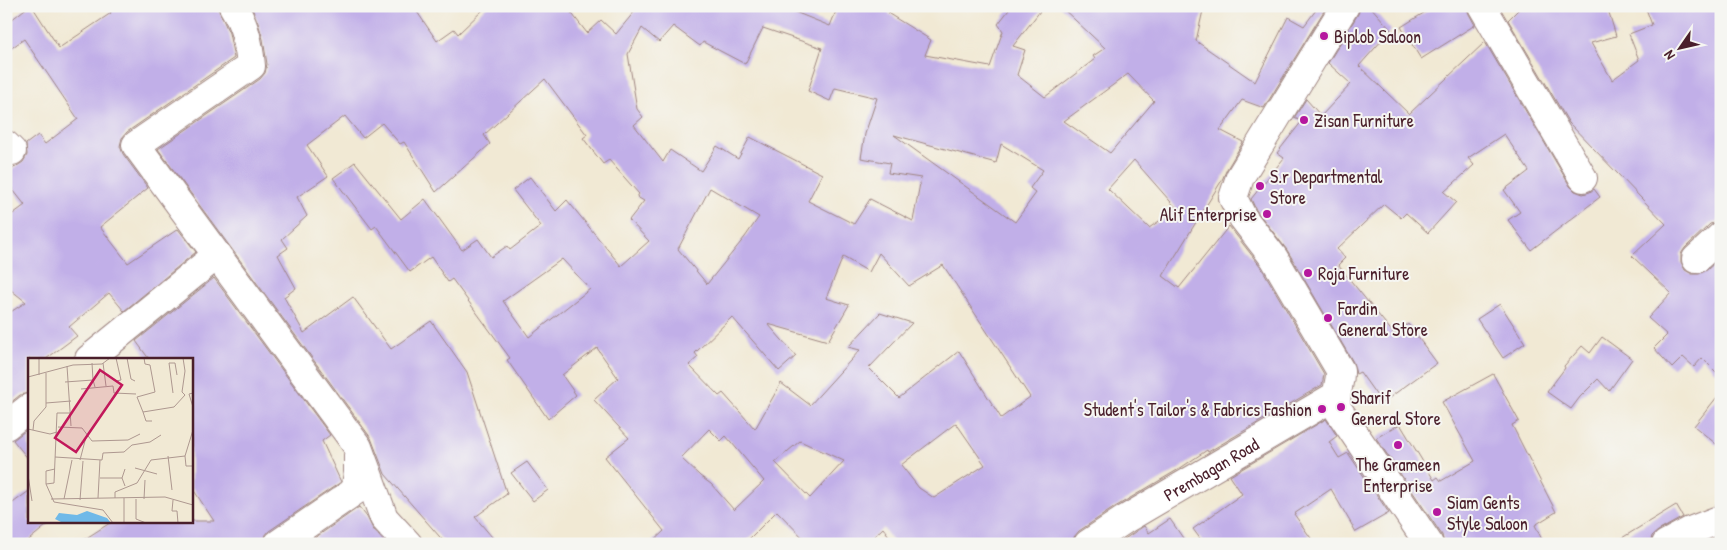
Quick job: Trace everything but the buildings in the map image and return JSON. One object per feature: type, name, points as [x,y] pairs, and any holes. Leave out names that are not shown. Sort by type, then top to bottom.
[{"type":"street","points":[[233,6],[241,18],[246,33],[251,66],[136,145],[358,447],[384,518],[408,544]]},
{"type":"street","points":[[1345,6],[1240,177],[1233,198],[1244,218],[1274,258],[1340,370],[1335,396],[1337,408],[1429,544]]},
{"type":"street","points":[[1482,6],[1582,178]]},
{"type":"street","points":[[1696,259],[1721,236]]},
{"type":"street","points":[[90,358],[217,255]]},
{"type":"street","name":"Prembagan Road","points":[[1095,542],[1124,520],[1335,396]]},
{"type":"street","points":[[6,426],[28,409]]},
{"type":"street","points":[[278,544],[355,491],[358,473],[358,447]]},
{"type":"street","points":[[1666,544],[1690,531],[1721,519]]},
{"type":"place","name":"Biplob Saloon","points":[[1324,36]]},
{"type":"place","name":"Zisan Furniture","points":[[1304,120]]},
{"type":"place","name":"S.r Departmental Store","points":[[1260,186]]},
{"type":"place","name":"Alif Enterprise","points":[[1267,214]]},
{"type":"place","name":"Roja Furniture","points":[[1308,273]]},
{"type":"place","name":"Fardin General Store","points":[[1328,318]]},
{"type":"place","name":"Sharif General Store","points":[[1341,407]]},
{"type":"place","name":"Student's Tailor's & Fabrics Fashion","points":[[1322,409]]},
{"type":"place","name":"The Grameen Enterprise","points":[[1398,445]]},
{"type":"place","name":"Siam Gents Style Saloon","points":[[1437,512]]}]
